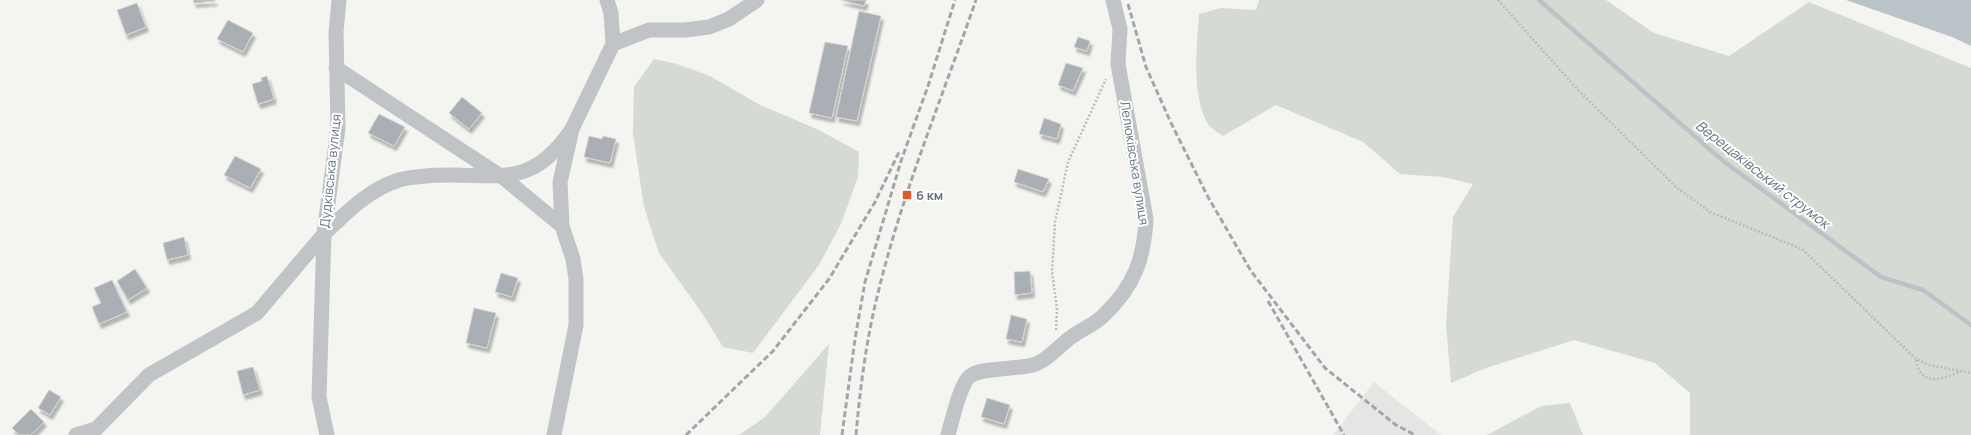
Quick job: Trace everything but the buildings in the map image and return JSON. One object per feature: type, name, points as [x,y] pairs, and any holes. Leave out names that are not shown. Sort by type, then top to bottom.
[{"type":"street","name":"Дудківська вулиця","points":[[76,435],[96,429],[149,375],[256,313],[324,234],[338,128],[336,32],[339,0]]},
{"type":"street","points":[[327,435],[319,398],[324,234],[357,202],[385,185],[401,179],[439,175],[501,177],[523,171],[542,161],[554,152],[572,129],[613,44],[611,13],[607,0]]},
{"type":"street","points":[[613,44],[634,34],[649,30],[685,30],[709,27],[729,19],[757,0]]},
{"type":"street","name":"Лелюківська вулиця","points":[[948,435],[964,385],[970,376],[981,371],[1004,370],[1036,364],[1055,351],[1071,337],[1105,315],[1124,291],[1139,265],[1145,243],[1146,219],[1118,64],[1120,29],[1113,0]]},
{"type":"street","points":[[336,68],[501,177],[562,226]]},
{"type":"street","points":[[554,435],[576,326],[576,279],[573,259],[562,226],[560,182],[572,129]]},
{"type":"path","points":[[1498,0],[1578,90],[1677,188],[1710,212],[1802,249],[1916,359],[1929,365],[1971,373]]},
{"type":"path","points":[[1055,351],[1057,308],[1052,272],[1055,222],[1068,162],[1103,83],[1118,64]]},
{"type":"path","points":[[1916,359],[1921,373],[1928,377],[1943,379],[1962,371]]},
{"type":"shaded area","points":[[1259,0],[1606,0],[1654,33],[1729,56],[1809,2],[1971,68],[1971,435],[1690,435],[1690,393],[1655,363],[1574,340],[1486,368],[1451,383],[1446,325],[1453,217],[1473,184],[1443,177],[1400,174],[1363,142],[1276,105],[1223,136],[1212,128],[1208,124],[1202,110],[1197,84],[1196,55],[1199,14],[1221,8],[1256,10]]},
{"type":"shaded area","points":[[1846,0],[1971,0],[1971,46],[1952,37]]},
{"type":"shaded area","points":[[654,59],[677,64],[710,76],[760,105],[819,130],[859,152],[858,177],[841,224],[819,265],[753,353],[723,347],[702,313],[659,253],[644,207],[633,134],[634,87]]},
{"type":"shaded area","points":[[829,344],[820,435],[739,435],[765,417]]},
{"type":"shaded area","points":[[1374,382],[1441,435],[1333,435]]},
{"type":"shaded area","points":[[1570,403],[1583,435],[1487,435],[1541,406]]},
{"type":"waterway","name":"Верещаківський струмок","points":[[1539,0],[1722,160],[1881,277],[1923,290],[1971,325]]},
{"type":"railway","points":[[842,435],[855,339],[865,282],[901,161],[928,86],[955,0]]},
{"type":"railway","points":[[856,435],[867,348],[873,314],[887,259],[910,184],[976,0]]},
{"type":"railway","points":[[1128,4],[1146,67],[1171,123],[1208,197],[1251,271],[1325,368],[1396,425],[1415,435]]},
{"type":"railway","points":[[686,435],[773,351],[829,279],[875,202],[900,150]]},
{"type":"railway","points":[[1268,301],[1344,435]]},
{"type":"place","name":"6 км","points":[[907,195]]}]
